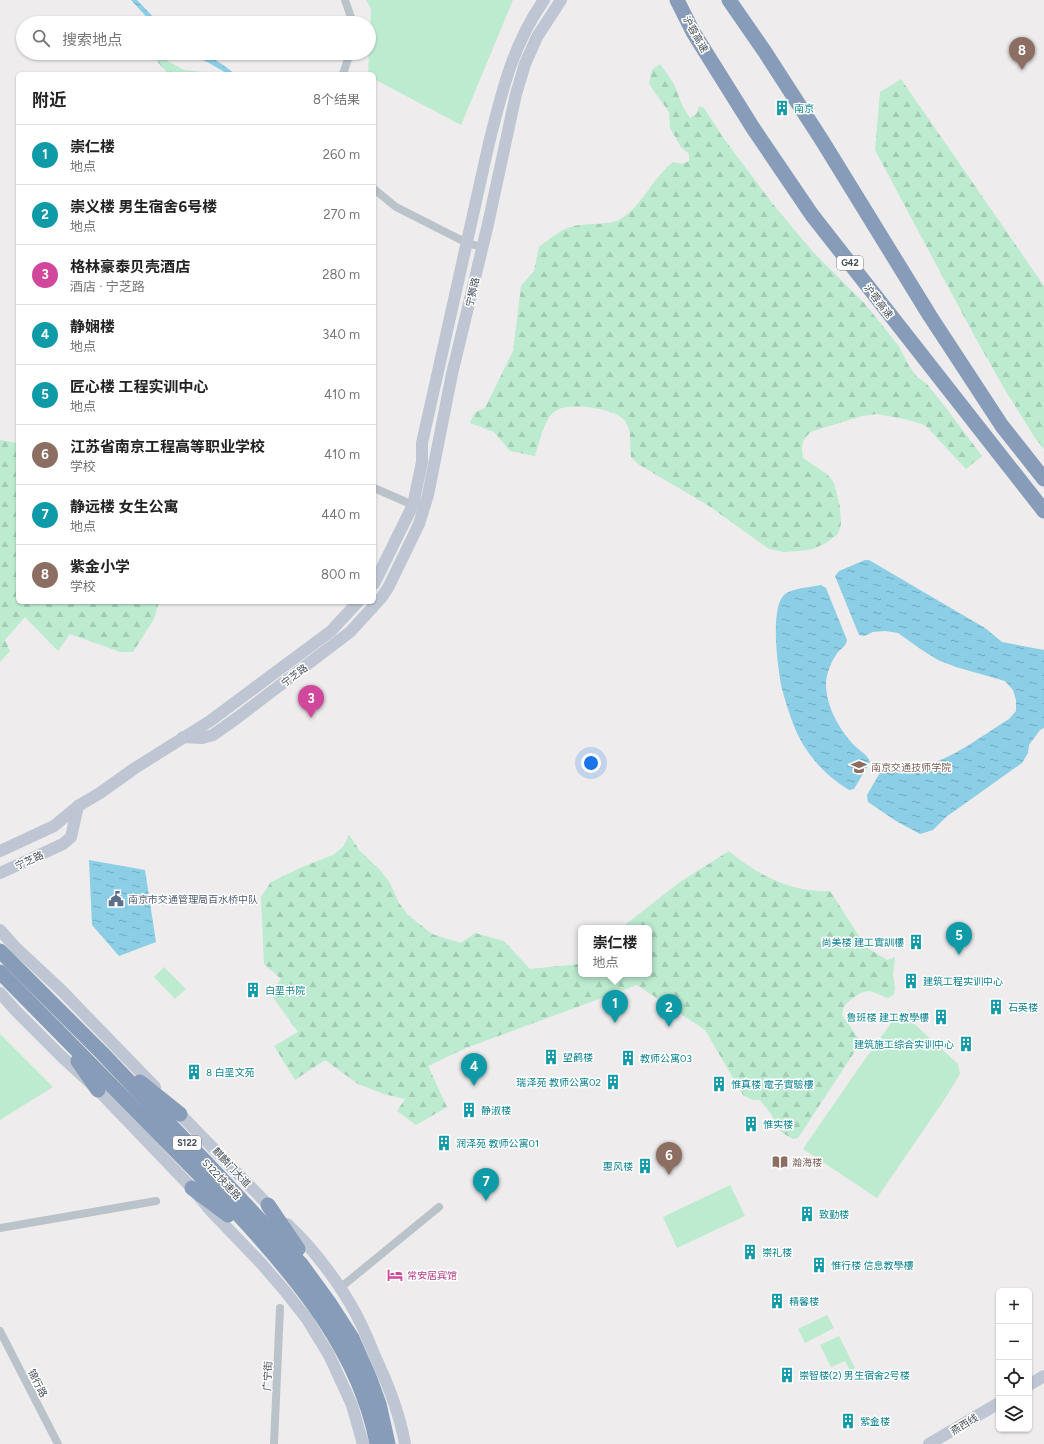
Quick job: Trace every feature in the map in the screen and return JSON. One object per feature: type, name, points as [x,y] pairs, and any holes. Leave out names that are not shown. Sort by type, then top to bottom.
[{"type":"highway","name":"沪蓉高速","points":[[677,0],[693,32],[753,128],[812,215],[1044,511]]},
{"type":"highway","points":[[729,0],[820,136],[930,316],[1002,426],[1044,479]]},
{"type":"highway","name":"S122快速路","points":[[0,950],[102,1053],[301,1264],[352,1338],[379,1404],[388,1444]]},
{"type":"highway","name":"S122快速路","points":[[0,972],[266,1244],[305,1293],[347,1357],[370,1412],[378,1444]]},
{"type":"highway","points":[[47,1019],[98,1090]]},
{"type":"highway","points":[[102,1053],[180,1114]]},
{"type":"highway","points":[[192,1188],[266,1244]]},
{"type":"highway","points":[[268,1205],[306,1259],[330,1304]]},
{"type":"main road","name":"宁狮路","points":[[376,581],[388,552],[400,533],[412,505],[422,462],[422,443],[500,100],[514,55],[527,26],[544,0]]},
{"type":"main road","name":"宁狮路","points":[[389,586],[419,524],[428,495],[452,374],[516,94],[525,64],[537,37],[561,0]]},
{"type":"main road","name":"宁芝路","points":[[376,604],[389,586]]},
{"type":"main road","name":"宁芝路","points":[[0,851],[54,826],[78,806],[216,717],[331,631],[356,604]]},
{"type":"main road","name":"宁芝路","points":[[183,737],[202,738],[212,735],[237,718],[350,632],[376,604]]},
{"type":"main road","name":"宁芝路","points":[[0,873],[67,841],[71,837],[78,806]]},
{"type":"main road","name":"麒麟门大道","points":[[0,930],[16,948],[61,990],[180,1114],[218,1151],[312,1252],[340,1288],[356,1314],[394,1402],[405,1444]]},
{"type":"main road","points":[[0,993],[61,1056],[98,1090],[192,1188],[210,1210],[260,1262],[285,1291],[307,1319],[342,1380],[352,1405],[363,1444]]},
{"type":"main road","points":[[1032,1383],[1044,1376]]},
{"type":"main road","name":"燕西线","points":[[936,1443],[996,1405]]},
{"type":"street","points":[[345,0],[351,16]]},
{"type":"street","points":[[344,72],[348,60]]},
{"type":"street","points":[[376,191],[396,207],[467,243],[482,247]]},
{"type":"street","points":[[376,489],[412,505]]},
{"type":"street","points":[[0,1228],[156,1202]]},
{"type":"street","points":[[340,1288],[439,1206]]},
{"type":"street","name":"广宁街","points":[[274,1444],[280,1308]]},
{"type":"street","name":"锦行路","points":[[0,1331],[58,1444]]},
{"type":"green space","points":[[366,0],[513,0],[461,125],[376,80],[376,72],[368,72],[369,60],[376,60],[376,16],[371,16],[371,9]]},
{"type":"green space","points":[[156,60],[166,60],[184,70],[204,72],[166,72]]},
{"type":"green space","points":[[660,64],[674,84],[683,107],[690,118],[697,113],[699,106],[704,108],[724,139],[772,203],[813,252],[865,304],[898,345],[909,366],[917,377],[926,383],[982,456],[966,469],[925,425],[909,420],[877,414],[862,416],[813,431],[804,440],[802,449],[803,458],[827,474],[834,483],[840,507],[841,524],[838,534],[826,543],[813,549],[784,552],[769,549],[709,506],[638,464],[631,457],[630,434],[625,421],[620,416],[612,413],[579,407],[569,407],[554,412],[547,420],[535,456],[510,451],[494,432],[470,423],[475,412],[485,408],[513,351],[521,286],[534,271],[539,247],[558,233],[570,227],[610,223],[619,220],[641,200],[659,176],[673,162],[682,164],[689,161],[689,154],[681,147],[670,128],[669,112],[649,84],[652,70]]},
{"type":"green space","points":[[901,79],[1044,286],[1044,449],[1035,438],[1004,388],[975,337],[875,150],[880,92]]},
{"type":"green space","points":[[0,440],[16,443],[16,604],[158,604],[154,619],[133,652],[120,652],[70,634],[58,651],[25,617],[5,640],[10,651],[0,662]]},
{"type":"green space","points":[[349,835],[360,851],[381,871],[390,883],[399,903],[408,915],[432,934],[461,943],[475,933],[504,941],[530,969],[578,964],[578,977],[652,977],[652,925],[625,925],[680,882],[729,851],[751,868],[776,881],[802,889],[830,891],[866,947],[887,960],[895,957],[893,975],[895,988],[894,994],[889,998],[867,991],[856,996],[844,1006],[842,1015],[861,1042],[798,1138],[793,1139],[781,1132],[771,1114],[760,1100],[753,1100],[743,1095],[705,1030],[637,985],[466,1048],[428,1066],[447,1107],[416,1125],[397,1111],[405,1099],[384,1094],[358,1084],[325,1060],[295,1080],[274,1046],[298,1032],[270,993],[281,979],[264,964],[261,897],[271,882],[302,867],[333,855],[343,847]]},
{"type":"green space","points":[[164,967],[186,989],[175,999],[154,977]]},
{"type":"green space","points":[[900,1011],[958,1064],[960,1074],[877,1198],[803,1149]]},
{"type":"green space","points":[[0,1034],[53,1087],[0,1120]]},
{"type":"green space","points":[[730,1185],[745,1216],[677,1248],[663,1217]]},
{"type":"green space","points":[[827,1315],[834,1328],[805,1343],[798,1329]]},
{"type":"green space","points":[[839,1336],[855,1368],[850,1371],[845,1361],[831,1367],[820,1345]]},
{"type":"water","points":[[131,0],[137,0],[152,16],[146,16]]},
{"type":"water","points":[[202,60],[215,60],[232,72],[225,72]]},
{"type":"water","points":[[865,560],[869,560],[985,628],[1002,642],[1044,650],[1044,728],[1040,730],[1029,745],[1028,753],[1022,763],[946,817],[933,830],[920,834],[896,821],[868,802],[867,795],[885,764],[895,763],[922,765],[948,757],[1009,719],[1016,711],[1016,700],[1013,690],[1005,681],[956,667],[938,660],[898,633],[885,631],[873,632],[864,636],[859,635],[835,576],[839,571]]},
{"type":"water","points":[[821,585],[826,588],[847,640],[845,645],[836,655],[828,671],[826,684],[828,701],[839,726],[850,741],[866,755],[870,762],[854,789],[849,790],[824,771],[813,759],[797,733],[782,689],[777,654],[776,625],[780,601],[785,594],[789,592]]},
{"type":"water","points":[[89,860],[145,870],[156,942],[119,956],[92,925]]},
{"type":"place","name":"紫金小学","points":[[1022,70]]},
{"type":"place","name":"南京","points":[[782,108]]},
{"type":"place","name":"格林豪泰贝壳酒店","points":[[311,718]]},
{"type":"place","name":"南京交通技师学院","points":[[859,767]]},
{"type":"place","name":"南京市交通管理局百水桥中队","points":[[116,899]]},
{"type":"place","name":"尚美楼 建工實訓樓","points":[[916,942]]},
{"type":"place","name":"匠心楼 工程实训中心","points":[[959,955]]},
{"type":"place","name":"建筑工程实训中心","points":[[911,981]]},
{"type":"place","name":"白垩书院","points":[[253,990]]},
{"type":"place","name":"石英楼","points":[[996,1007]]},
{"type":"place","name":"鲁班楼 建工教學樓","points":[[941,1017]]},
{"type":"place","name":"崇仁楼","points":[[615,1023]]},
{"type":"place","name":"崇义楼 男生宿舍6号楼","points":[[669,1027]]},
{"type":"place","name":"建筑施工综合实训中心","points":[[966,1044]]},
{"type":"place","name":"望鹤楼","points":[[551,1057]]},
{"type":"place","name":"教师公寓03","points":[[628,1058]]},
{"type":"place","name":"8 白垩文苑","points":[[194,1072]]},
{"type":"place","name":"瑞泽苑 教师公寓02","points":[[613,1082]]},
{"type":"place","name":"惟真楼 電子實驗樓","points":[[719,1084]]},
{"type":"place","name":"静娴楼","points":[[474,1086]]},
{"type":"place","name":"静淑楼","points":[[469,1110]]},
{"type":"place","name":"惟实楼","points":[[751,1124]]},
{"type":"place","name":"润泽苑 教师公寓01","points":[[444,1143]]},
{"type":"place","name":"瀚海楼","points":[[780,1162]]},
{"type":"place","name":"惠风楼","points":[[645,1166]]},
{"type":"place","name":"江苏省南京工程高等职业学校","points":[[669,1175]]},
{"type":"place","name":"静远楼 女生公寓","points":[[486,1201]]},
{"type":"place","name":"致勤楼","points":[[807,1214]]},
{"type":"place","name":"崇礼楼","points":[[750,1252]]},
{"type":"place","name":"惟行楼 信息教學樓","points":[[819,1265]]},
{"type":"place","name":"常安居宾馆","points":[[395,1275]]},
{"type":"place","name":"精馨楼","points":[[777,1301]]},
{"type":"place","name":"崇智楼(2) 男生宿舍2号楼","points":[[787,1375]]},
{"type":"place","name":"紫金楼","points":[[848,1421]]}]
